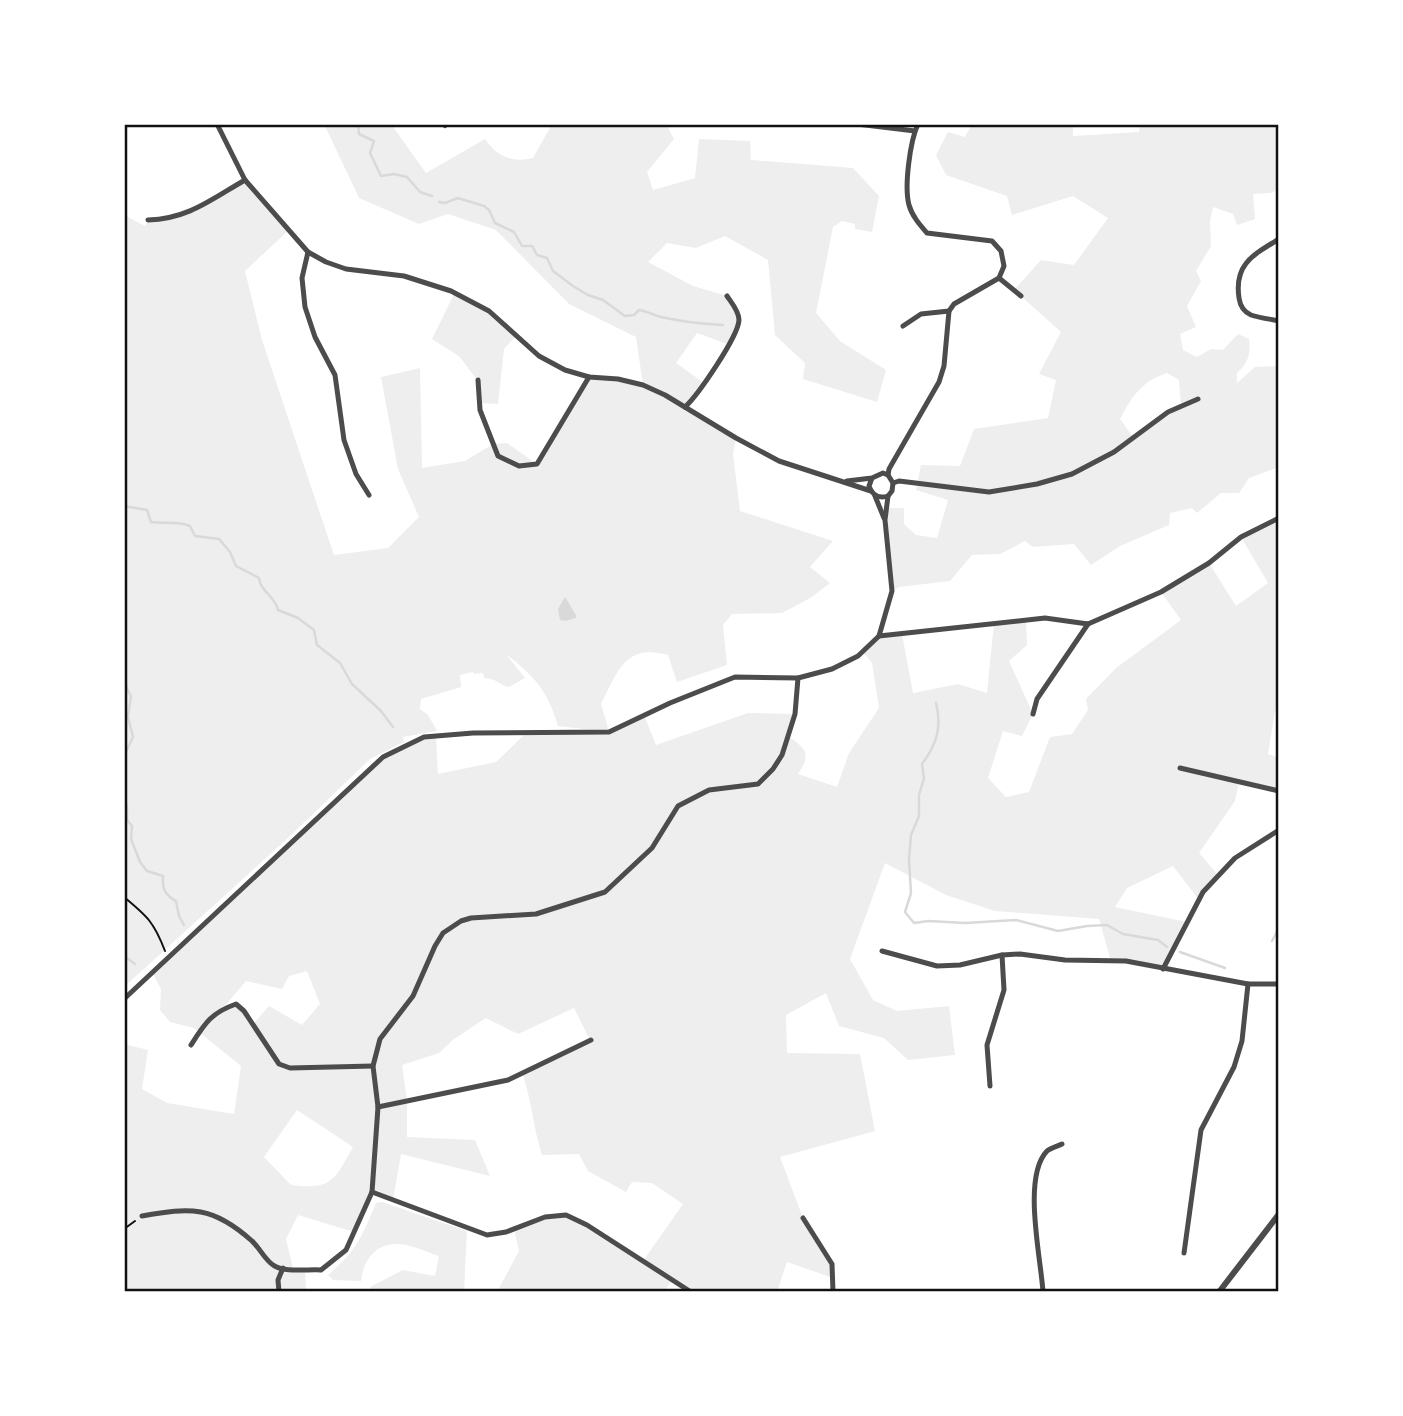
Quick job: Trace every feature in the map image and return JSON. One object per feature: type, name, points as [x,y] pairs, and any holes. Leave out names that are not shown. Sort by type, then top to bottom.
[{"type":"street","points":[[218,124],[245,180],[308,252],[326,262],[346,269],[404,276],[451,291],[489,312],[539,356],[565,370],[589,377],[618,379],[643,385],[779,461],[888,496]]},
{"type":"street","points":[[857,124],[915,131]]},
{"type":"street","points":[[888,475],[939,382],[944,366],[949,311],[954,304],[999,278],[1004,266],[1001,251],[992,241],[928,233],[918,222],[909,205],[908,173],[918,124]]},
{"type":"street","points":[[148,220],[168,220],[184,215],[245,180]]},
{"type":"street","points":[[1279,239],[1253,255],[1240,270],[1237,289],[1240,305],[1249,314],[1279,321]]},
{"type":"street","points":[[308,252],[302,278],[305,307],[315,337],[335,375],[344,440],[358,478],[369,495]]},
{"type":"street","points":[[999,278],[1021,296]]},
{"type":"street","points":[[685,407],[697,396],[720,359],[739,320],[736,309],[727,296]]},
{"type":"street","points":[[903,326],[921,314],[949,311]]},
{"type":"street","points":[[478,380],[480,410],[498,456],[519,466],[537,464],[589,377]]},
{"type":"street","points":[[124,999],[383,757],[424,737],[473,733],[609,732],[670,703],[735,677],[798,678],[841,665],[858,656],[879,636],[892,591],[885,520],[888,496],[894,483],[899,481],[989,492],[1072,474],[1114,452],[1168,412],[1198,399]]},
{"type":"street","points":[[844,482],[872,478],[879,473],[888,475],[894,483]]},
{"type":"street","points":[[872,478],[870,483],[873,493],[885,520]]},
{"type":"street","points":[[879,636],[1045,618],[1088,624],[1161,592],[1209,563],[1241,537],[1279,518]]},
{"type":"street","points":[[1033,714],[1038,699],[1088,624]]},
{"type":"street","points":[[142,1216],[181,1209],[213,1214],[241,1231],[259,1247],[273,1265],[283,1268],[321,1270],[346,1250],[372,1192],[379,1107],[373,1066],[380,1040],[413,996],[443,933],[461,921],[482,916],[536,914],[605,892],[652,848],[678,806],[709,790],[758,784],[782,755],[794,714],[798,678]]},
{"type":"street","points":[[1180,768],[1279,790]]},
{"type":"street","points":[[1163,969],[1203,892],[1235,858],[1279,830]]},
{"type":"street","points":[[881,951],[948,967],[1002,954],[1020,954],[1065,960],[1126,961],[1248,984],[1279,984]]},
{"type":"street","points":[[990,1086],[987,1045],[1004,990],[1002,954]]},
{"type":"street","points":[[1184,1253],[1201,1130],[1234,1067],[1242,1041],[1248,984]]},
{"type":"street","points":[[191,1045],[208,1019],[236,1004],[244,1011],[279,1064],[290,1068],[373,1066]]},
{"type":"street","points":[[379,1107],[508,1080],[591,1040]]},
{"type":"street","points":[[1043,1292],[1033,1213],[1034,1192],[1041,1162],[1048,1150],[1062,1144]]},
{"type":"street","points":[[372,1192],[487,1235],[506,1232],[545,1217],[566,1215],[587,1225],[691,1292]]},
{"type":"street","points":[[1219,1292],[1279,1214]]},
{"type":"street","points":[[803,1218],[832,1264],[833,1292]]},
{"type":"street","points":[[279,1292],[278,1280],[283,1268]]},
{"type":"lane","points":[[440,124],[445,127],[449,124]]},
{"type":"path","points":[[124,897],[149,917],[167,958]]},
{"type":"path","points":[[124,1229],[142,1216]]},
{"type":"shaded area","points":[[324,124],[391,124],[426,173],[485,139],[506,157],[519,160],[533,158],[552,124],[666,124],[674,139],[647,172],[653,190],[695,178],[699,139],[750,141],[751,160],[853,168],[879,196],[872,232],[855,229],[855,224],[842,221],[833,227],[816,313],[840,341],[886,370],[877,402],[803,379],[805,363],[775,335],[768,260],[725,236],[696,248],[667,243],[648,262],[693,286],[727,296],[739,320],[727,344],[697,333],[676,363],[704,383],[685,407],[736,438],[733,454],[740,511],[833,541],[810,567],[830,583],[812,597],[782,613],[732,614],[723,625],[727,665],[677,682],[668,655],[653,652],[632,657],[618,671],[601,704],[609,731],[644,715],[656,745],[748,713],[795,714],[789,737],[800,745],[806,757],[798,774],[837,787],[849,753],[879,708],[872,663],[863,652],[879,636],[902,634],[913,693],[958,684],[987,693],[994,623],[1026,620],[1027,645],[1009,661],[1033,714],[1022,736],[1003,731],[988,778],[1006,797],[1029,792],[1050,737],[1072,734],[1088,710],[1086,699],[1116,668],[1181,620],[1161,592],[1209,563],[1236,606],[1268,583],[1241,537],[1279,518],[1279,709],[1275,711],[1268,754],[1279,758],[1279,791],[1239,782],[1235,801],[1199,853],[1218,875],[1199,900],[1173,866],[1127,888],[1115,907],[1187,922],[1163,969],[1111,961],[1099,919],[995,911],[946,895],[885,863],[850,959],[873,1000],[897,1011],[949,1006],[955,1055],[908,1060],[884,1038],[839,1026],[826,993],[786,1015],[787,1053],[860,1054],[875,1131],[780,1157],[803,1218],[832,1264],[833,1278],[787,1262],[777,1292],[691,1292],[672,1280],[664,1292],[497,1292],[519,1251],[514,1229],[545,1217],[566,1215],[643,1261],[683,1204],[652,1183],[632,1182],[626,1192],[588,1171],[579,1154],[542,1155],[522,1073],[590,1040],[574,1008],[518,1034],[486,1018],[454,1039],[439,1053],[402,1065],[407,1101],[407,1137],[475,1140],[490,1176],[401,1154],[393,1200],[372,1192],[354,1232],[298,1215],[286,1239],[293,1268],[305,1269],[306,1292],[124,1292],[124,1044],[148,1050],[142,1089],[167,1103],[234,1114],[241,1066],[194,1028],[170,1022],[160,1010],[161,989],[152,972],[383,757],[424,737],[436,736],[438,774],[496,762],[525,734],[601,731],[558,726],[550,703],[539,685],[506,654],[525,678],[509,687],[484,678],[483,673],[460,675],[461,687],[421,699],[420,709],[428,715],[437,731],[403,737],[404,742],[370,759],[124,987],[124,215],[145,226],[148,220],[184,215],[245,180],[290,229],[245,271],[262,340],[334,555],[388,548],[419,517],[398,469],[381,377],[420,368],[422,468],[465,461],[493,444],[507,443],[537,464],[589,377],[643,385],[636,337],[569,304],[496,230],[448,214],[419,224],[359,198]],"holes":[[[307,971],[320,1004],[302,1025],[269,1006],[253,1024],[236,1004],[224,1007],[246,981],[282,989],[289,976]],[[297,1110],[353,1147],[336,1175],[324,1184],[291,1185],[264,1157]]]},
{"type":"shaded area","points":[[972,124],[1073,124],[1073,136],[1139,132],[1140,124],[1279,124],[1279,189],[1271,193],[1253,194],[1255,219],[1237,225],[1233,214],[1213,207],[1210,221],[1211,246],[1196,271],[1201,281],[1187,306],[1196,327],[1180,334],[1183,350],[1197,357],[1211,349],[1223,350],[1238,334],[1249,339],[1248,358],[1237,373],[1237,383],[1255,367],[1279,366],[1279,467],[1249,478],[1239,493],[1221,493],[1197,513],[1192,508],[1170,513],[1169,525],[1120,546],[1091,565],[1074,544],[1033,547],[1025,541],[1000,554],[972,555],[950,581],[899,587],[892,591],[887,508],[904,508],[904,524],[916,535],[937,538],[948,500],[916,490],[921,465],[960,466],[974,429],[1048,418],[1056,380],[1039,374],[1061,332],[1014,290],[1041,260],[1074,265],[1108,218],[1073,196],[1012,215],[1007,196],[946,175],[936,155],[948,132],[965,137]],"holes":[[[1167,373],[1179,380],[1181,405],[1133,437],[1120,419],[1134,396],[1144,385]]]},
{"type":"shaded area","points":[[454,294],[489,311],[516,336],[504,349],[498,404],[479,403],[477,380],[460,357],[432,339]]},
{"type":"shaded area","points":[[565,597],[576,615],[576,618],[566,621],[560,620],[558,609]]},
{"type":"shaded area","points":[[382,1202],[467,1231],[464,1292],[372,1292],[370,1287],[403,1270],[435,1276],[439,1256],[401,1244],[382,1247],[371,1255],[364,1267],[361,1281],[333,1280],[328,1275],[352,1251],[376,1203]]},
{"type":"waterway","points":[[358,124],[359,134],[374,141],[370,153],[381,176],[394,174],[407,177],[420,192],[432,196]]},
{"type":"waterway","points":[[439,202],[445,203],[458,198],[484,206],[495,223],[514,232],[522,246],[532,246],[537,255],[547,258],[553,271],[573,286],[603,300],[625,316],[634,315],[639,310],[675,320],[723,325]]},
{"type":"waterway","points":[[124,506],[147,510],[151,522],[185,524],[190,526],[195,536],[219,539],[230,552],[236,566],[259,578],[278,610],[298,618],[314,630],[317,645],[340,663],[352,684],[381,711],[393,727]]},
{"type":"waterway","points":[[124,678],[131,696],[128,717],[133,737],[124,756]]},
{"type":"waterway","points":[[936,703],[937,735],[922,764],[924,778],[919,795],[919,816],[911,835],[911,893],[905,912],[914,923],[1016,920],[1058,931],[1107,925],[1123,934],[1158,940],[1167,947]]},
{"type":"waterway","points":[[124,801],[127,806],[127,820],[132,826],[131,839],[140,862],[147,871],[163,876],[165,891],[176,901],[184,925]]},
{"type":"waterway","points":[[1272,941],[1279,928]]},
{"type":"waterway","points":[[1180,952],[1225,968]]},
{"type":"waterway","points":[[124,956],[135,964]]}]
